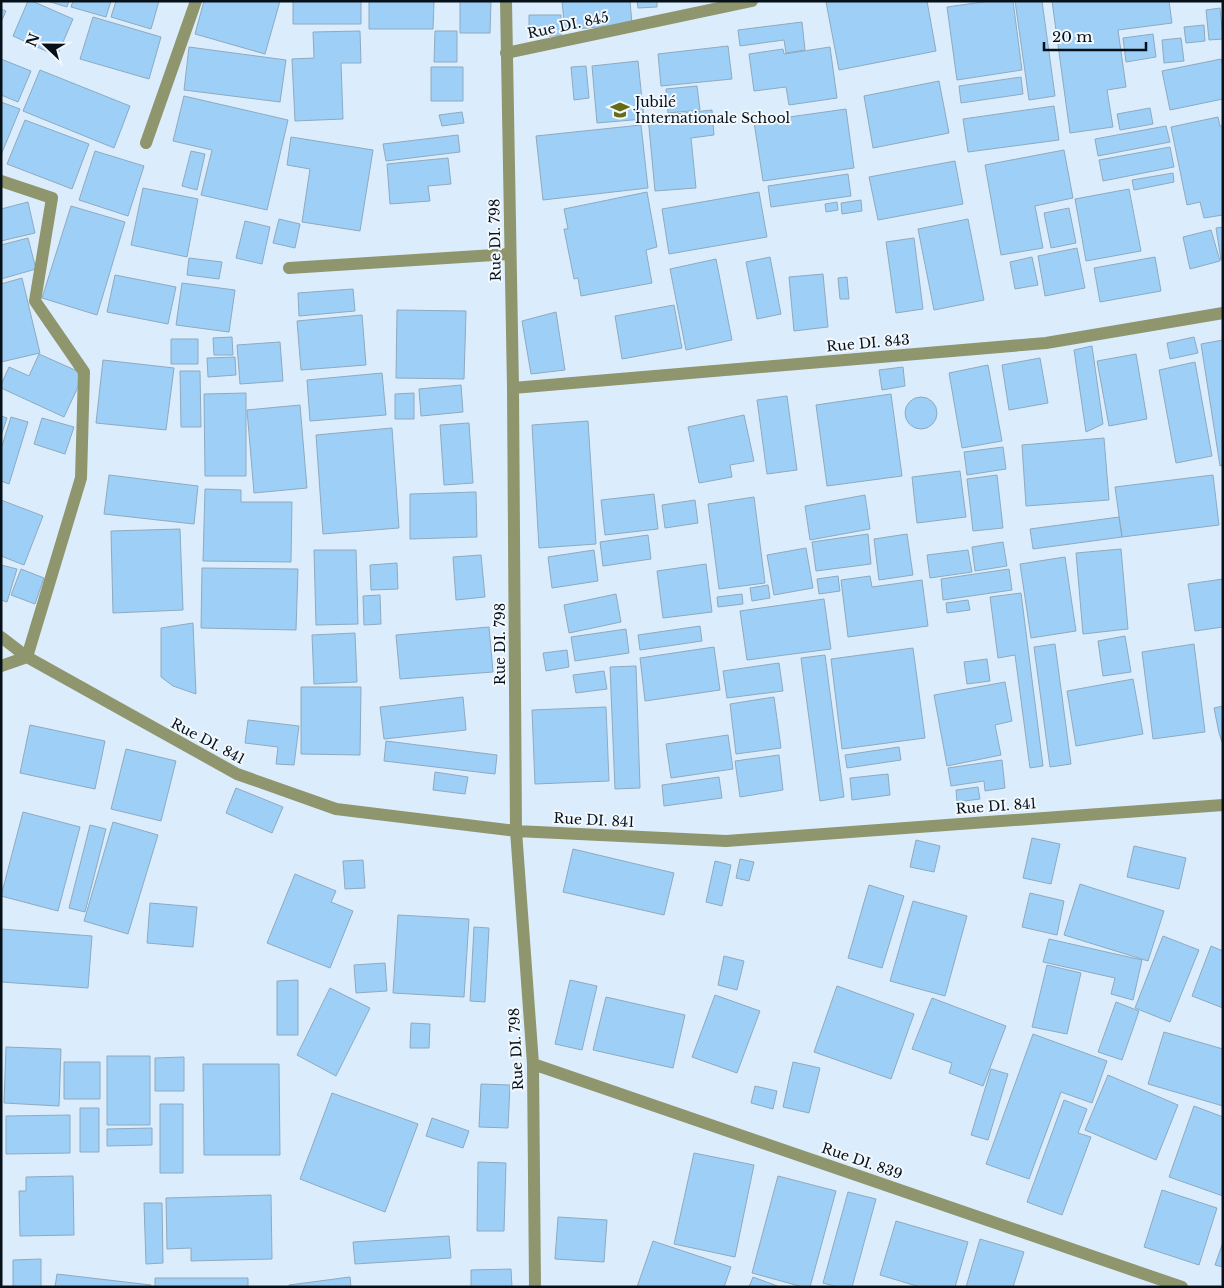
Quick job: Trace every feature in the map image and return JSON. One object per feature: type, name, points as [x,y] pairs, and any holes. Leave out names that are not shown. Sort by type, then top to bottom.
[{"type":"street","points":[[146,143],[196,1]]},
{"type":"street","name":"Rue DI. 798","points":[[506,1],[513,388],[516,832],[533,1064],[534,1287]]},
{"type":"street","name":"Rue DI. 845","points":[[506,53],[752,1]]},
{"type":"street","points":[[1,181],[52,198],[35,301],[84,372],[81,478],[27,657],[1,666]]},
{"type":"street","points":[[289,268],[510,254]]},
{"type":"street","name":"Rue DI. 843","points":[[513,388],[1046,343],[1223,313]]},
{"type":"street","name":"Rue DI. 841","points":[[1,637],[27,657],[237,774],[336,809],[516,832],[726,842],[1223,805]]},
{"type":"street","name":"Rue DI. 839","points":[[533,1064],[1182,1287]]},
{"type":"building","points":[[28,1],[73,19],[57,56],[13,36]]},
{"type":"building","points":[[47,1],[69,1],[67,7]]},
{"type":"building","points":[[73,1],[111,1],[106,17],[71,7]]},
{"type":"building","points":[[116,1],[159,1],[151,29],[111,17]]},
{"type":"building","points":[[204,1],[280,1],[265,54],[195,34]]},
{"type":"building","points":[[293,1],[361,1],[361,24],[293,24]]},
{"type":"building","points":[[369,1],[434,1],[433,29],[369,29]]},
{"type":"building","points":[[460,1],[491,1],[490,33],[460,33]]},
{"type":"building","points":[[630,1],[632,24],[565,30],[562,2]]},
{"type":"building","points":[[637,1],[657,1],[657,7],[638,8]]},
{"type":"building","points":[[927,1],[936,51],[839,70],[826,2]]},
{"type":"building","points":[[990,1],[1013,1],[1022,70],[957,80],[947,7]]},
{"type":"building","points":[[1015,1],[1042,1],[1055,96],[1029,100]]},
{"type":"building","points":[[1052,1],[1169,1],[1172,23],[1118,30],[1126,87],[1107,90],[1113,127],[1070,133]]},
{"type":"building","points":[[1220,8],[1223,39],[1209,40],[1206,10]]},
{"type":"building","points":[[1,9],[6,11],[1,22]]},
{"type":"building","points":[[529,15],[561,15],[561,36],[529,36]]},
{"type":"building","points":[[93,17],[161,37],[149,79],[80,59]]},
{"type":"building","points":[[802,22],[805,50],[786,53],[784,40],[740,46],[738,30]]},
{"type":"building","points":[[1204,25],[1205,41],[1186,43],[1184,27]]},
{"type":"building","points":[[360,31],[361,63],[341,63],[343,119],[295,121],[292,59],[314,58],[313,32]]},
{"type":"building","points":[[435,31],[457,31],[457,62],[434,62]]},
{"type":"building","points":[[1153,34],[1156,57],[1126,62],[1123,38]]},
{"type":"building","points":[[1181,38],[1184,61],[1164,63],[1162,40]]},
{"type":"building","points":[[728,46],[732,79],[661,86],[658,54]]},
{"type":"building","points":[[189,47],[286,60],[280,102],[184,90]]},
{"type":"building","points":[[830,47],[837,98],[789,105],[786,87],[754,91],[749,54],[783,49],[784,54]]},
{"type":"building","points":[[1,59],[31,71],[18,102],[1,95]]},
{"type":"building","points":[[1221,59],[1223,66],[1223,99],[1170,110],[1162,71]]},
{"type":"building","points":[[638,61],[644,119],[597,123],[592,66]]},
{"type":"building","points":[[586,66],[589,98],[574,100],[571,67]]},
{"type":"building","points":[[431,67],[463,67],[463,101],[431,101]]},
{"type":"building","points":[[40,70],[130,106],[114,148],[23,111]]},
{"type":"building","points":[[1021,77],[1023,94],[961,103],[959,86]]},
{"type":"building","points":[[939,81],[949,133],[873,148],[864,96]]},
{"type":"building","points":[[697,86],[700,110],[668,113],[666,89]]},
{"type":"building","points":[[184,96],[288,120],[267,210],[201,195],[212,150],[173,141]]},
{"type":"building","points":[[1,102],[20,109],[1,155]]},
{"type":"building","points":[[1054,106],[1059,140],[968,152],[963,119]]},
{"type":"building","points":[[1150,108],[1153,124],[1120,130],[1117,114]]},
{"type":"building","points":[[846,109],[854,168],[763,181],[754,122]]},
{"type":"building","points":[[712,110],[714,135],[691,138],[696,188],[655,191],[648,117]]},
{"type":"building","points":[[462,112],[464,123],[442,126],[439,115]]},
{"type":"building","points":[[1218,117],[1220,126],[1223,126],[1223,215],[1204,218],[1200,202],[1187,205],[1171,127]]},
{"type":"building","points":[[25,120],[89,144],[72,189],[7,164]]},
{"type":"building","points":[[641,125],[648,188],[543,200],[536,136]]},
{"type":"building","points":[[1166,126],[1170,142],[1098,156],[1095,139]]},
{"type":"building","points":[[458,135],[460,152],[386,161],[383,144]]},
{"type":"building","points":[[291,137],[373,150],[360,231],[302,222],[310,169],[287,165]]},
{"type":"building","points":[[1170,147],[1174,167],[1103,181],[1099,160]]},
{"type":"building","points":[[1064,150],[1073,198],[1035,206],[1043,248],[1001,255],[985,165]]},
{"type":"building","points":[[95,151],[144,166],[128,216],[79,200]]},
{"type":"building","points":[[191,151],[205,154],[197,190],[182,186]]},
{"type":"building","points":[[448,158],[451,184],[428,186],[430,201],[390,204],[387,164]]},
{"type":"building","points":[[955,161],[963,204],[878,220],[869,177]]},
{"type":"building","points":[[1173,173],[1174,182],[1134,190],[1132,180]]},
{"type":"building","points":[[848,174],[851,196],[771,207],[768,186]]},
{"type":"building","points":[[143,188],[198,199],[187,257],[131,245]]},
{"type":"building","points":[[1129,189],[1141,251],[1086,261],[1075,199]]},
{"type":"building","points":[[647,192],[657,247],[646,250],[652,283],[581,296],[578,278],[574,279],[564,229],[568,229],[564,209]]},
{"type":"building","points":[[759,192],[767,237],[669,254],[662,209]]},
{"type":"building","points":[[861,200],[862,211],[842,214],[841,203]]},
{"type":"building","points":[[28,202],[35,233],[1,241],[1,209]]},
{"type":"building","points":[[837,202],[838,210],[826,212],[825,204]]},
{"type":"building","points":[[71,206],[125,222],[97,315],[42,298]]},
{"type":"building","points":[[1069,208],[1076,243],[1051,248],[1044,213]]},
{"type":"building","points":[[279,219],[300,224],[295,248],[273,243]]},
{"type":"building","points":[[968,219],[984,300],[934,310],[918,229]]},
{"type":"building","points":[[245,221],[270,227],[262,264],[236,258]]},
{"type":"building","points":[[1223,227],[1223,260],[1221,260],[1216,228]]},
{"type":"building","points":[[1211,230],[1220,261],[1190,269],[1183,237]]},
{"type":"building","points":[[28,238],[36,269],[1,279],[1,245]]},
{"type":"building","points":[[914,238],[923,309],[896,313],[886,242]]},
{"type":"building","points":[[1077,248],[1085,288],[1045,296],[1038,256]]},
{"type":"building","points":[[770,257],[781,314],[757,319],[746,262]]},
{"type":"building","points":[[1032,257],[1038,285],[1015,289],[1010,262]]},
{"type":"building","points":[[1155,257],[1161,291],[1100,302],[1094,268]]},
{"type":"building","points":[[189,258],[222,262],[219,279],[187,275]]},
{"type":"building","points":[[716,259],[732,340],[686,350],[670,269]]},
{"type":"building","points":[[823,274],[828,327],[794,331],[789,277]]},
{"type":"building","points":[[115,275],[176,287],[168,324],[107,312]]},
{"type":"building","points":[[847,277],[849,299],[840,299],[838,278]]},
{"type":"building","points":[[22,278],[40,353],[1,362],[1,284]]},
{"type":"building","points":[[182,283],[235,290],[229,332],[176,325]]},
{"type":"building","points":[[353,289],[355,311],[299,316],[298,293]]},
{"type":"building","points":[[674,305],[682,348],[622,359],[615,316]]},
{"type":"building","points":[[397,310],[466,311],[464,379],[396,378]]},
{"type":"building","points":[[556,312],[565,370],[531,374],[522,321]]},
{"type":"building","points":[[362,315],[366,365],[301,370],[297,321]]},
{"type":"building","points":[[232,337],[233,355],[214,355],[213,338]]},
{"type":"building","points":[[1194,337],[1198,353],[1170,359],[1167,343]]},
{"type":"building","points":[[171,339],[198,339],[198,364],[171,364]]},
{"type":"building","points":[[1223,340],[1223,465],[1220,466],[1201,344]]},
{"type":"building","points":[[280,342],[283,381],[240,384],[237,345]]},
{"type":"building","points":[[1092,346],[1103,424],[1086,432],[1074,350]]},
{"type":"building","points":[[39,354],[84,374],[64,417],[1,388],[9,367],[29,376]]},
{"type":"building","points":[[1136,354],[1147,419],[1109,426],[1097,361]]},
{"type":"building","points":[[235,357],[236,375],[208,377],[207,358]]},
{"type":"building","points":[[1040,358],[1048,403],[1009,410],[1002,365]]},
{"type":"building","points":[[103,360],[174,368],[166,430],[96,423]]},
{"type":"building","points":[[1195,362],[1212,456],[1176,463],[1159,370]]},
{"type":"building","points":[[988,365],[1002,441],[962,448],[949,373]]},
{"type":"building","points":[[903,367],[905,386],[882,390],[879,370]]},
{"type":"building","points":[[180,371],[200,371],[201,427],[181,427]]},
{"type":"building","points":[[382,373],[386,415],[310,421],[307,380]]},
{"type":"building","points":[[461,385],[463,412],[421,416],[419,389]]},
{"type":"building","points":[[246,393],[246,476],[205,476],[204,394]]},
{"type":"building","points":[[414,393],[414,419],[395,419],[395,394]]},
{"type":"building","points":[[891,394],[902,476],[827,486],[816,405]]},
{"type":"building","points":[[787,396],[797,470],[767,474],[757,400]]},
{"type":"building","points":[[921,397],[927,398],[932,402],[936,407],[936,419],[932,424],[927,428],[921,429],[915,428],[910,424],[906,419],[905,413],[906,407],[910,402],[915,398]]},
{"type":"building","points":[[300,405],[307,488],[254,493],[247,410]]},
{"type":"building","points":[[744,415],[754,461],[730,465],[732,477],[699,483],[688,427]]},
{"type":"building","points":[[1,416],[7,418],[1,436]]},
{"type":"building","points":[[11,417],[28,422],[9,484],[1,481],[1,449]]},
{"type":"building","points":[[42,418],[74,427],[65,454],[34,444]]},
{"type":"building","points":[[588,421],[596,544],[539,548],[532,425]]},
{"type":"building","points":[[469,423],[473,483],[444,485],[440,425]]},
{"type":"building","points":[[392,428],[399,528],[323,534],[316,435]]},
{"type":"building","points":[[1104,438],[1109,500],[1026,506],[1022,445]]},
{"type":"building","points":[[1003,447],[1006,469],[967,475],[964,452]]},
{"type":"building","points":[[960,471],[966,517],[917,523],[912,477]]},
{"type":"building","points":[[109,475],[198,486],[194,524],[104,514]]},
{"type":"building","points":[[997,475],[1003,528],[973,531],[967,479]]},
{"type":"building","points":[[1213,475],[1219,525],[1122,537],[1115,487]]},
{"type":"building","points":[[205,489],[241,490],[241,502],[292,502],[291,562],[203,561]]},
{"type":"building","points":[[476,492],[477,537],[410,539],[410,494]]},
{"type":"building","points":[[654,494],[658,529],[605,535],[601,500]]},
{"type":"building","points":[[865,495],[870,529],[810,540],[805,506]]},
{"type":"building","points":[[754,497],[765,583],[719,589],[708,504]]},
{"type":"building","points":[[1,500],[43,516],[24,565],[1,556]]},
{"type":"building","points":[[695,500],[698,523],[665,528],[662,505]]},
{"type":"building","points":[[1119,517],[1122,537],[1033,549],[1030,529]]},
{"type":"building","points":[[180,529],[183,610],[113,613],[111,531]]},
{"type":"building","points":[[868,534],[871,564],[816,571],[812,542]]},
{"type":"building","points":[[907,534],[913,575],[879,580],[874,539]]},
{"type":"building","points":[[648,535],[651,559],[603,566],[600,542]]},
{"type":"building","points":[[1003,542],[1007,566],[975,571],[972,547]]},
{"type":"building","points":[[806,548],[813,588],[774,595],[767,555]]},
{"type":"building","points":[[1121,549],[1128,629],[1083,634],[1076,553]]},
{"type":"building","points":[[314,550],[356,550],[358,624],[316,625]]},
{"type":"building","points":[[594,550],[598,581],[552,588],[548,557]]},
{"type":"building","points":[[968,550],[972,572],[930,578],[927,555]]},
{"type":"building","points":[[481,555],[485,597],[456,600],[453,557]]},
{"type":"building","points":[[1065,557],[1076,631],[1031,638],[1020,564]]},
{"type":"building","points":[[397,563],[398,589],[371,590],[370,565]]},
{"type":"building","points":[[706,564],[712,612],[663,618],[657,571]]},
{"type":"building","points":[[1,565],[17,569],[7,602],[1,600]]},
{"type":"building","points":[[202,568],[298,569],[296,630],[201,628]]},
{"type":"building","points":[[21,569],[44,578],[35,604],[11,595]]},
{"type":"building","points":[[1009,569],[1012,590],[943,600],[941,579]]},
{"type":"building","points":[[838,576],[840,591],[819,594],[817,579]]},
{"type":"building","points":[[870,576],[872,587],[922,580],[928,626],[848,637],[841,580]]},
{"type":"building","points":[[1223,579],[1223,627],[1195,631],[1188,584]]},
{"type":"building","points":[[768,585],[770,598],[752,601],[750,588]]},
{"type":"building","points":[[1021,593],[1043,766],[1030,768],[1015,655],[998,658],[990,597]]},
{"type":"building","points":[[616,594],[621,622],[569,633],[564,605]]},
{"type":"building","points":[[742,594],[743,604],[718,607],[717,597]]},
{"type":"building","points":[[380,595],[381,624],[364,625],[363,596]]},
{"type":"building","points":[[824,599],[831,649],[747,660],[740,611]]},
{"type":"building","points":[[968,600],[970,610],[947,613],[946,603]]},
{"type":"building","points":[[193,623],[196,694],[173,686],[161,677],[161,628]]},
{"type":"building","points":[[700,626],[702,641],[640,650],[638,635]]},
{"type":"building","points":[[489,627],[493,672],[400,679],[396,635]]},
{"type":"building","points":[[626,629],[629,653],[575,661],[571,637]]},
{"type":"building","points":[[355,633],[357,682],[314,684],[312,635]]},
{"type":"building","points":[[1125,636],[1131,672],[1103,676],[1098,641]]},
{"type":"building","points":[[1055,644],[1071,764],[1050,767],[1034,647]]},
{"type":"building","points":[[1194,644],[1205,732],[1153,739],[1142,652]]},
{"type":"building","points":[[714,647],[720,690],[645,701],[640,658]]},
{"type":"building","points":[[913,648],[925,738],[842,749],[831,659]]},
{"type":"building","points":[[567,650],[569,667],[546,671],[543,653]]},
{"type":"building","points":[[825,655],[844,797],[820,801],[801,658]]},
{"type":"building","points":[[987,659],[990,681],[967,684],[964,662]]},
{"type":"building","points":[[779,663],[783,691],[727,698],[723,671]]},
{"type":"building","points":[[636,666],[640,788],[615,789],[610,667]]},
{"type":"building","points":[[604,671],[607,689],[576,693],[573,675]]},
{"type":"building","points":[[1133,679],[1143,734],[1076,746],[1067,691]]},
{"type":"building","points":[[1005,682],[1012,721],[995,725],[1001,755],[947,766],[934,695]]},
{"type":"building","points":[[301,687],[361,687],[360,755],[301,754]]},
{"type":"building","points":[[463,697],[466,730],[384,739],[380,707]]},
{"type":"building","points":[[774,697],[781,748],[736,754],[730,704]]},
{"type":"building","points":[[1223,706],[1223,745],[1214,708]]},
{"type":"building","points":[[606,707],[609,781],[535,784],[532,710]]},
{"type":"building","points":[[248,720],[299,726],[294,765],[276,764],[278,747],[245,743]]},
{"type":"building","points":[[30,725],[105,741],[95,789],[20,773]]},
{"type":"building","points":[[728,735],[733,769],[671,778],[666,744]]},
{"type":"building","points":[[386,741],[497,755],[495,774],[384,761]]},
{"type":"building","points":[[899,747],[901,760],[847,768],[845,755]]},
{"type":"building","points":[[126,749],[176,761],[161,821],[111,809]]},
{"type":"building","points":[[779,755],[783,790],[740,797],[735,761]]},
{"type":"building","points":[[1002,760],[1005,788],[985,791],[984,781],[951,786],[948,768]]},
{"type":"building","points":[[435,772],[468,777],[465,794],[433,790]]},
{"type":"building","points":[[888,774],[890,795],[852,800],[850,778]]},
{"type":"building","points":[[719,777],[722,798],[664,806],[662,785]]},
{"type":"building","points":[[978,787],[980,799],[957,802],[956,790]]},
{"type":"building","points":[[236,788],[283,807],[272,833],[226,813]]},
{"type":"building","points":[[23,812],[80,827],[58,911],[1,896]]},
{"type":"building","points":[[113,822],[158,835],[128,934],[84,921]]},
{"type":"building","points":[[90,825],[106,829],[85,912],[69,908]]},
{"type":"building","points":[[1032,838],[1060,844],[1051,884],[1023,878]]},
{"type":"building","points":[[916,840],[940,846],[934,872],[910,867]]},
{"type":"building","points":[[1134,846],[1186,858],[1179,889],[1127,877]]},
{"type":"building","points":[[573,849],[674,873],[664,915],[563,892]]},
{"type":"building","points":[[740,859],[754,862],[749,881],[736,878]]},
{"type":"building","points":[[363,860],[365,888],[345,889],[343,861]]},
{"type":"building","points":[[715,861],[731,865],[722,906],[706,902]]},
{"type":"building","points":[[295,874],[336,891],[331,902],[353,911],[330,968],[267,943]]},
{"type":"building","points":[[1080,884],[1164,911],[1148,961],[1064,935]]},
{"type":"building","points":[[869,885],[904,896],[882,968],[848,958]]},
{"type":"building","points":[[1030,893],[1064,901],[1057,935],[1022,927]]},
{"type":"building","points":[[913,901],[967,916],[945,996],[890,981]]},
{"type":"building","points":[[150,903],[197,907],[193,947],[147,943]]},
{"type":"building","points":[[398,915],[469,919],[464,997],[393,993]]},
{"type":"building","points":[[474,927],[489,928],[485,1002],[470,1001]]},
{"type":"building","points":[[1,929],[92,936],[88,988],[1,982]]},
{"type":"building","points":[[1163,936],[1199,950],[1170,1022],[1135,1008]]},
{"type":"building","points":[[1049,939],[1142,960],[1133,1000],[1111,994],[1115,978],[1043,962]]},
{"type":"building","points":[[1211,946],[1223,951],[1223,1008],[1192,996]]},
{"type":"building","points":[[724,956],[744,961],[737,990],[718,985]]},
{"type":"building","points":[[385,963],[387,991],[356,993],[354,965]]},
{"type":"building","points":[[1047,965],[1081,973],[1067,1034],[1032,1027]]},
{"type":"building","points":[[298,980],[298,1035],[277,1035],[277,981]]},
{"type":"building","points":[[570,980],[597,986],[582,1050],[555,1044]]},
{"type":"building","points":[[837,986],[914,1014],[891,1079],[814,1052]]},
{"type":"building","points":[[330,988],[370,1008],[336,1076],[297,1055]]},
{"type":"building","points":[[715,995],[760,1011],[737,1073],[692,1057]]},
{"type":"building","points":[[606,997],[685,1015],[673,1068],[593,1050]]},
{"type":"building","points":[[932,998],[1006,1026],[983,1086],[949,1073],[952,1063],[912,1049]]},
{"type":"building","points":[[1116,1002],[1139,1011],[1122,1060],[1098,1052]]},
{"type":"building","points":[[411,1023],[430,1024],[429,1048],[410,1048]]},
{"type":"building","points":[[1164,1032],[1223,1049],[1223,1106],[1148,1084]]},
{"type":"building","points":[[1033,1034],[1107,1061],[1092,1103],[1061,1092],[1029,1179],[986,1164]]},
{"type":"building","points":[[6,1047],[61,1049],[59,1106],[4,1103]]},
{"type":"building","points":[[107,1056],[150,1056],[150,1125],[107,1125]]},
{"type":"building","points":[[184,1057],[184,1091],[155,1091],[155,1058]]},
{"type":"building","points":[[64,1062],[100,1062],[100,1099],[64,1099]]},
{"type":"building","points":[[793,1062],[820,1068],[809,1113],[783,1107]]},
{"type":"building","points":[[203,1064],[279,1064],[280,1155],[204,1155]]},
{"type":"building","points":[[991,1069],[1008,1074],[988,1140],[971,1135]]},
{"type":"building","points":[[1108,1075],[1178,1105],[1156,1160],[1085,1130]]},
{"type":"building","points":[[481,1084],[510,1085],[508,1128],[479,1127]]},
{"type":"building","points":[[755,1086],[777,1091],[773,1109],[751,1103]]},
{"type":"building","points":[[332,1093],[418,1124],[385,1212],[300,1179]]},
{"type":"building","points":[[1064,1100],[1087,1109],[1078,1133],[1091,1137],[1062,1215],[1027,1202]]},
{"type":"building","points":[[160,1104],[183,1104],[183,1173],[160,1173]]},
{"type":"building","points":[[1194,1106],[1223,1117],[1223,1196],[1169,1177]]},
{"type":"building","points":[[80,1108],[99,1108],[99,1152],[80,1152]]},
{"type":"building","points":[[70,1115],[70,1153],[6,1154],[6,1116]]},
{"type":"building","points":[[432,1118],[469,1131],[463,1148],[426,1136]]},
{"type":"building","points":[[152,1128],[152,1145],[107,1146],[107,1129]]},
{"type":"building","points":[[694,1153],[754,1165],[735,1257],[674,1244]]},
{"type":"building","points":[[478,1162],[506,1163],[504,1231],[477,1231]]},
{"type":"building","points":[[73,1176],[74,1235],[20,1236],[19,1191],[26,1191],[26,1177]]},
{"type":"building","points":[[778,1176],[836,1191],[810,1287],[803,1287],[752,1273]]},
{"type":"building","points":[[1162,1190],[1217,1208],[1199,1265],[1144,1247]]},
{"type":"building","points":[[848,1192],[876,1199],[852,1287],[838,1287],[823,1283]]},
{"type":"building","points":[[271,1195],[272,1259],[191,1261],[191,1248],[167,1249],[166,1198]]},
{"type":"building","points":[[144,1203],[162,1203],[163,1263],[146,1264]]},
{"type":"building","points":[[558,1217],[607,1220],[604,1262],[555,1259]]},
{"type":"building","points":[[896,1221],[968,1242],[955,1287],[920,1287],[880,1275]]},
{"type":"building","points":[[449,1236],[451,1258],[355,1264],[353,1242]]},
{"type":"building","points":[[980,1239],[1024,1252],[1013,1287],[966,1287]]},
{"type":"building","points":[[653,1241],[731,1267],[724,1287],[637,1287]]},
{"type":"building","points":[[1223,1242],[1223,1267],[1215,1265]]},
{"type":"building","points":[[41,1259],[41,1287],[13,1287],[13,1260]]},
{"type":"building","points":[[511,1269],[512,1287],[471,1287],[471,1270]]},
{"type":"building","points":[[57,1274],[151,1285],[150,1287],[55,1287]]},
{"type":"building","points":[[350,1277],[351,1287],[289,1287],[289,1285]]},
{"type":"building","points":[[753,1277],[780,1287],[749,1287]]},
{"type":"building","points":[[155,1278],[248,1278],[248,1287],[155,1287]]},
{"type":"place","name":"Jubilé Internationale School","points":[[620,110]]}]
